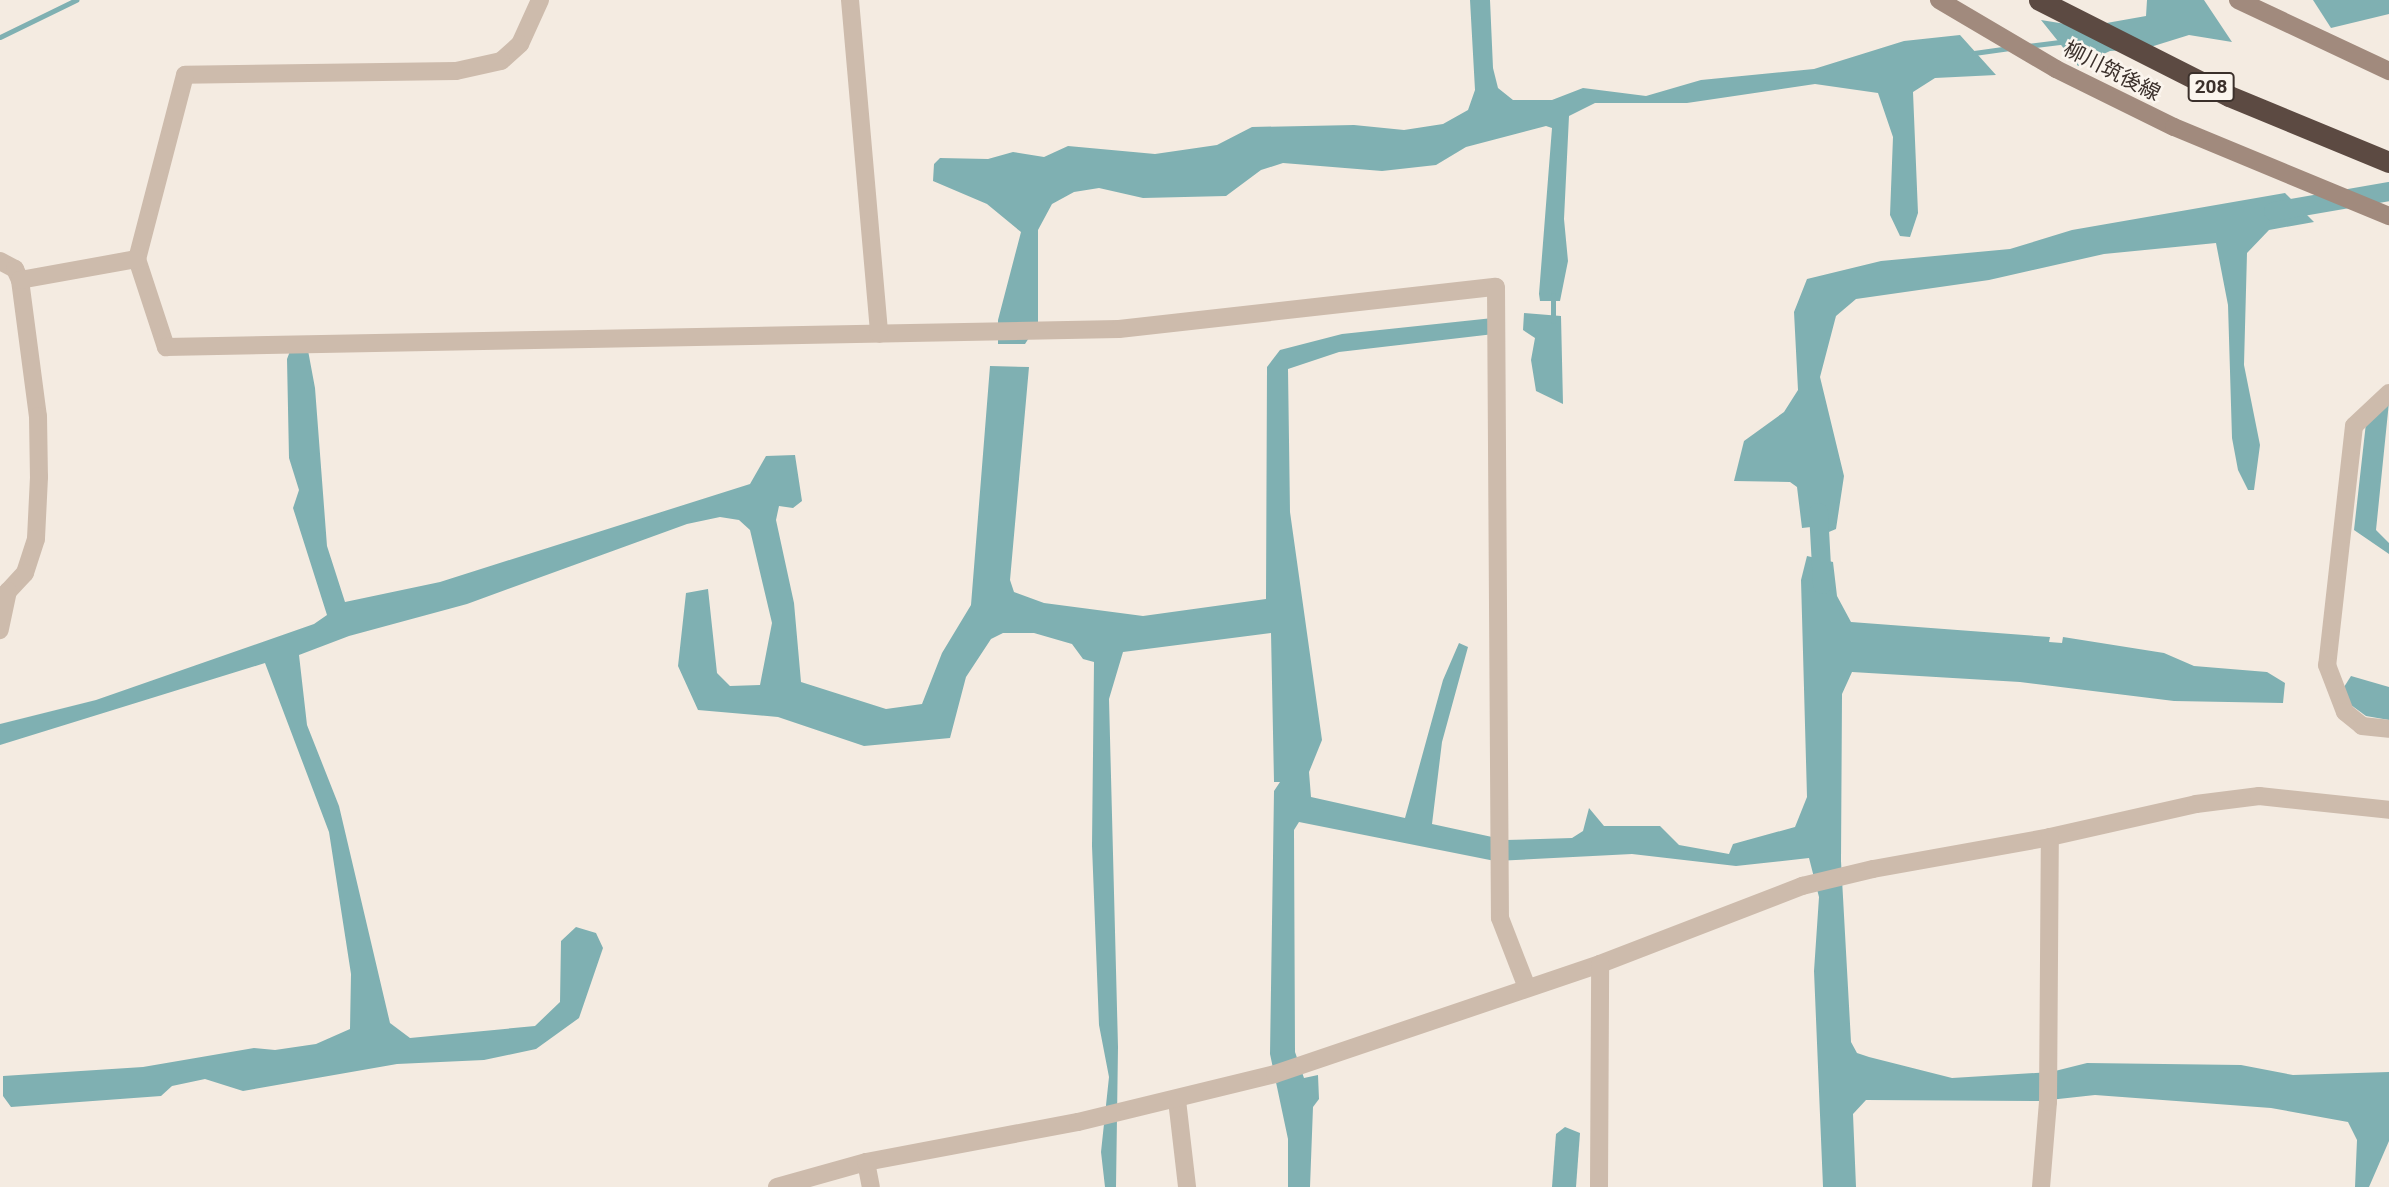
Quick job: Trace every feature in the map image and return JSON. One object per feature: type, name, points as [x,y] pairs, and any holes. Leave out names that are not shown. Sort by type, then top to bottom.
[{"type":"highway","name":"208","points":[[2039,0],[2229,96],[2389,162]]},
{"type":"highway","name":"208","points":[[2060,0],[2234,87],[2389,150]]},
{"type":"main road","name":"柳川筑後線","points":[[1939,0],[2056,69],[2174,127],[2389,216]]},
{"type":"main road","points":[[2238,0],[2389,71]]},
{"type":"street","points":[[540,0],[520,44],[501,61],[456,71],[185,75],[137,258],[162,342],[174,349],[1154,327],[1496,287],[1498,810],[1502,876],[1500,918],[1526,985]]},
{"type":"street","points":[[850,0],[879,334]]},
{"type":"street","points":[[20,280],[137,258]]},
{"type":"street","points":[[0,261],[15,269],[20,280],[38,416],[36,540],[25,573],[8,591],[0,630]]},
{"type":"street","points":[[2389,393],[2354,426],[2327,665],[2345,712],[2361,726],[2389,729]]},
{"type":"street","points":[[777,1187],[866,1162],[1177,1100],[1275,1074],[1526,985],[1600,964],[1802,886],[1873,869],[2050,837],[2196,804],[2259,796],[2389,810]]},
{"type":"street","points":[[2041,1187],[2048,1102],[2050,837]]},
{"type":"street","points":[[1599,1187],[1600,964]]},
{"type":"street","points":[[1177,1100],[1188,1187]]},
{"type":"street","points":[[866,1162],[871,1187]]},
{"type":"water","points":[[1470,0],[1490,0],[1493,68],[1498,88],[1513,100],[1552,100],[1583,88],[1646,96],[1701,80],[1814,69],[1904,41],[1960,35],[1996,75],[1935,78],[1913,92],[1918,213],[1910,237],[1900,236],[1890,215],[1893,137],[1878,93],[1815,84],[1687,103],[1595,103],[1569,116],[1564,219],[1568,261],[1560,301],[1540,301],[1539,294],[1552,128],[1546,126],[1466,147],[1436,165],[1382,171],[1283,163],[1261,170],[1226,196],[1143,198],[1099,188],[1074,192],[1052,204],[1038,230],[1038,324],[1025,344],[998,344],[998,320],[1021,232],[987,204],[933,181],[934,164],[940,158],[988,159],[1013,152],[1044,157],[1068,146],[1155,154],[1217,145],[1252,127],[1354,125],[1404,130],[1443,124],[1468,110],[1475,90]]},
{"type":"water","points":[[2147,0],[2204,0],[2232,42],[2189,35],[2144,49],[2110,51],[2078,66],[2041,20],[2084,27],[2146,16]]},
{"type":"water","points":[[2313,0],[2389,0],[2389,14],[2331,28]]},
{"type":"water","points":[[2285,193],[2314,222],[2269,230],[2247,253],[2244,365],[2260,445],[2254,490],[2248,490],[2238,470],[2232,438],[2228,305],[2216,243],[2104,254],[1989,280],[1856,299],[1836,316],[1820,377],[1844,476],[1836,529],[1817,537],[1811,527],[1802,528],[1797,487],[1790,482],[1734,481],[1744,441],[1784,412],[1798,390],[1794,312],[1807,279],[1881,261],[2010,249],[2072,230]]},
{"type":"water","points":[[1524,313],[1561,316],[1563,404],[1536,391],[1531,360],[1535,338],[1523,330]]},
{"type":"water","points":[[1493,318],[1494,334],[1339,352],[1288,369],[1290,512],[1322,740],[1309,772],[1311,797],[1405,818],[1443,680],[1459,643],[1468,647],[1442,742],[1432,824],[1506,840],[1572,838],[1583,831],[1589,808],[1604,826],[1660,826],[1679,845],[1729,854],[1733,844],[1795,827],[1807,797],[1801,580],[1807,556],[1833,562],[1837,596],[1851,622],[2050,637],[2049,642],[2062,643],[2063,637],[2164,653],[2194,666],[2267,672],[2285,683],[2283,703],[2174,701],[2020,682],[1852,672],[1842,694],[1841,861],[1851,1042],[1857,1053],[1952,1078],[2051,1072],[2087,1063],[2241,1065],[2293,1075],[2389,1072],[2389,1141],[2369,1187],[2355,1187],[2357,1140],[2348,1122],[2271,1108],[2095,1095],[2040,1101],[1866,1100],[1853,1114],[1856,1187],[1823,1187],[1814,971],[1819,897],[1809,858],[1736,866],[1632,854],[1495,861],[1299,822],[1294,830],[1295,1052],[1304,1078],[1318,1075],[1319,1099],[1313,1107],[1310,1187],[1288,1187],[1288,1139],[1270,1054],[1274,791],[1280,782],[1274,782],[1271,633],[1123,652],[1109,699],[1118,1047],[1116,1187],[1105,1187],[1101,1152],[1109,1077],[1099,1025],[1092,846],[1094,662],[1083,659],[1072,644],[1034,633],[1003,633],[991,639],[966,677],[950,738],[864,746],[778,717],[698,710],[678,666],[686,593],[708,589],[717,673],[730,686],[760,685],[772,623],[750,530],[739,520],[720,517],[687,524],[467,604],[349,636],[299,655],[307,725],[339,806],[390,1023],[410,1038],[535,1026],[560,1002],[561,941],[576,927],[596,933],[603,948],[579,1018],[536,1049],[484,1060],[397,1064],[243,1091],[205,1079],[172,1086],[161,1096],[11,1107],[3,1096],[3,1076],[143,1067],[254,1048],[275,1050],[316,1044],[350,1029],[351,974],[329,832],[265,663],[0,745],[0,724],[96,700],[314,624],[327,615],[293,508],[299,490],[289,458],[287,359],[292,346],[307,345],[315,388],[327,546],[345,602],[440,582],[750,484],[766,456],[795,455],[802,501],[793,508],[779,506],[776,520],[794,603],[801,682],[886,709],[922,704],[942,653],[971,605],[990,366],[1029,367],[1010,580],[1014,592],[1044,603],[1143,616],[1266,599],[1267,367],[1280,350],[1342,334]]},
{"type":"water","points":[[2389,402],[2376,530],[2389,543],[2389,554],[2354,530],[2366,423]]},
{"type":"water","points":[[2351,676],[2389,687],[2389,720],[2366,716],[2351,705],[2344,687]]},
{"type":"water","points":[[1565,1127],[1580,1133],[1576,1187],[1552,1187],[1556,1134]]},
{"type":"waterway","points":[[0,37],[76,0]]},
{"type":"waterway","points":[[2027,46],[2062,42]]},
{"type":"waterway","points":[[1974,53],[2010,48]]},
{"type":"waterway","points":[[2273,211],[2389,191]]},
{"type":"waterway","points":[[1553,295],[1553,321]]},
{"type":"waterway","points":[[1818,512],[1822,584]]}]
